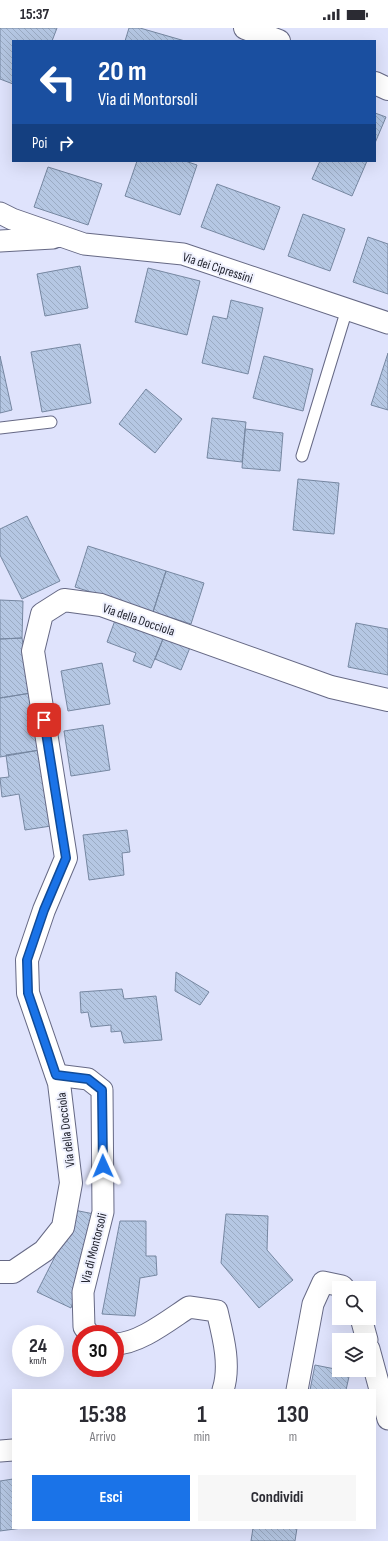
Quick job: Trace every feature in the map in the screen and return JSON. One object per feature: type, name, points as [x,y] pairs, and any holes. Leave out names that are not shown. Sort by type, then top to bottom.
[{"type":"street","points":[[245,28],[276,40]]},
{"type":"street","points":[[376,84],[388,90]]},
{"type":"street","name":"Via dei Cipressini","points":[[0,213],[12,219],[84,244],[183,254],[388,323]]},
{"type":"street","points":[[0,241],[64,237]]},
{"type":"street","name":"Via della Docciola","points":[[0,1272],[13,1272],[44,1251],[62,1227],[71,1183],[59,1084],[28,993],[27,960],[44,910],[66,858],[33,652],[42,614],[64,600],[101,605],[331,686],[388,700]]},
{"type":"street","name":"Via di Montorsoli","points":[[56,1075],[88,1079],[102,1090],[103,1212],[83,1292],[84,1325]]},
{"type":"street","points":[[297,1389],[313,1304],[323,1282],[332,1284]]},
{"type":"street","points":[[124,1342],[146,1334],[189,1307],[216,1311],[223,1335],[227,1377],[223,1389]]},
{"type":"street","points":[[376,1375],[388,1419]]},
{"type":"street","points":[[0,1451],[12,1450]]},
{"type":"lane","points":[[302,456],[347,309]]},
{"type":"lane","points":[[0,428],[51,422]]},
{"type":"building","points":[[0,28],[57,28],[52,40],[12,40],[12,84],[0,79]]},
{"type":"building","points":[[129,28],[140,28],[182,40],[125,40]]},
{"type":"building","points":[[376,113],[386,117],[376,141]]},
{"type":"building","points":[[137,162],[188,162],[197,165],[180,215],[125,196]]},
{"type":"building","points":[[320,162],[367,162],[352,196],[312,179]]},
{"type":"building","points":[[48,167],[102,184],[88,225],[34,207]]},
{"type":"building","points":[[217,184],[280,207],[264,250],[201,227]]},
{"type":"building","points":[[303,214],[345,229],[330,271],[288,256]]},
{"type":"building","points":[[368,237],[388,244],[388,294],[353,282]]},
{"type":"building","points":[[80,266],[88,308],[45,316],[37,274]]},
{"type":"building","points":[[148,268],[200,281],[187,335],[135,322]]},
{"type":"building","points":[[231,300],[263,308],[248,374],[202,363],[213,316],[227,319]]},
{"type":"building","points":[[80,344],[91,403],[42,412],[31,352]]},
{"type":"building","points":[[388,353],[388,410],[371,405]]},
{"type":"building","points":[[0,356],[12,410],[0,413]]},
{"type":"building","points":[[264,356],[313,369],[303,411],[253,398]]},
{"type":"building","points":[[146,389],[182,419],[155,453],[119,424]]},
{"type":"building","points":[[212,418],[246,422],[242,462],[207,458]]},
{"type":"building","points":[[245,429],[283,433],[280,471],[242,468]]},
{"type":"building","points":[[298,479],[339,483],[334,534],[293,530]]},
{"type":"building","points":[[27,516],[60,581],[22,599],[0,555],[0,529]]},
{"type":"building","points":[[88,546],[166,571],[153,612],[75,587]]},
{"type":"building","points":[[166,571],[204,583],[191,624],[153,612]]},
{"type":"building","points":[[0,600],[23,601],[22,638],[0,639]]},
{"type":"building","points":[[117,615],[165,634],[151,668],[133,661],[136,653],[107,642]]},
{"type":"building","points":[[356,623],[388,629],[388,675],[348,667]]},
{"type":"building","points":[[165,634],[191,645],[181,670],[155,659]]},
{"type":"building","points":[[22,638],[31,693],[0,698],[0,639]]},
{"type":"building","points":[[102,663],[110,704],[68,711],[61,671]]},
{"type":"building","points":[[31,693],[40,750],[0,757],[0,698]]},
{"type":"building","points":[[103,725],[110,770],[71,776],[64,731]]},
{"type":"building","points":[[40,750],[51,826],[25,830],[19,794],[2,797],[0,778],[9,777],[6,755]]},
{"type":"building","points":[[127,830],[130,852],[122,853],[124,875],[89,880],[83,835]]},
{"type":"building","points":[[176,972],[209,992],[200,1005],[175,991]]},
{"type":"building","points":[[122,989],[124,999],[156,996],[162,1040],[124,1043],[121,1031],[111,1032],[111,1025],[91,1027],[88,1012],[81,1013],[80,992]]},
{"type":"building","points":[[74,1210],[94,1214],[94,1233],[71,1308],[37,1292],[74,1219]]},
{"type":"building","points":[[226,1214],[268,1216],[267,1250],[293,1280],[259,1308],[221,1263]]},
{"type":"building","points":[[120,1221],[146,1221],[146,1256],[156,1256],[157,1275],[140,1278],[135,1316],[102,1314]]},
{"type":"building","points":[[315,1365],[332,1368],[332,1377],[349,1377],[346,1389],[310,1389]]},
{"type":"building","points":[[12,1479],[12,1529],[15,1529],[0,1531],[0,1481]]},
{"type":"building","points":[[253,1529],[297,1529],[295,1541],[251,1541]]},
{"type":"route","points":[[44,720],[66,858],[44,910],[27,960],[28,993],[56,1075],[88,1079],[102,1090],[103,1166]]}]
